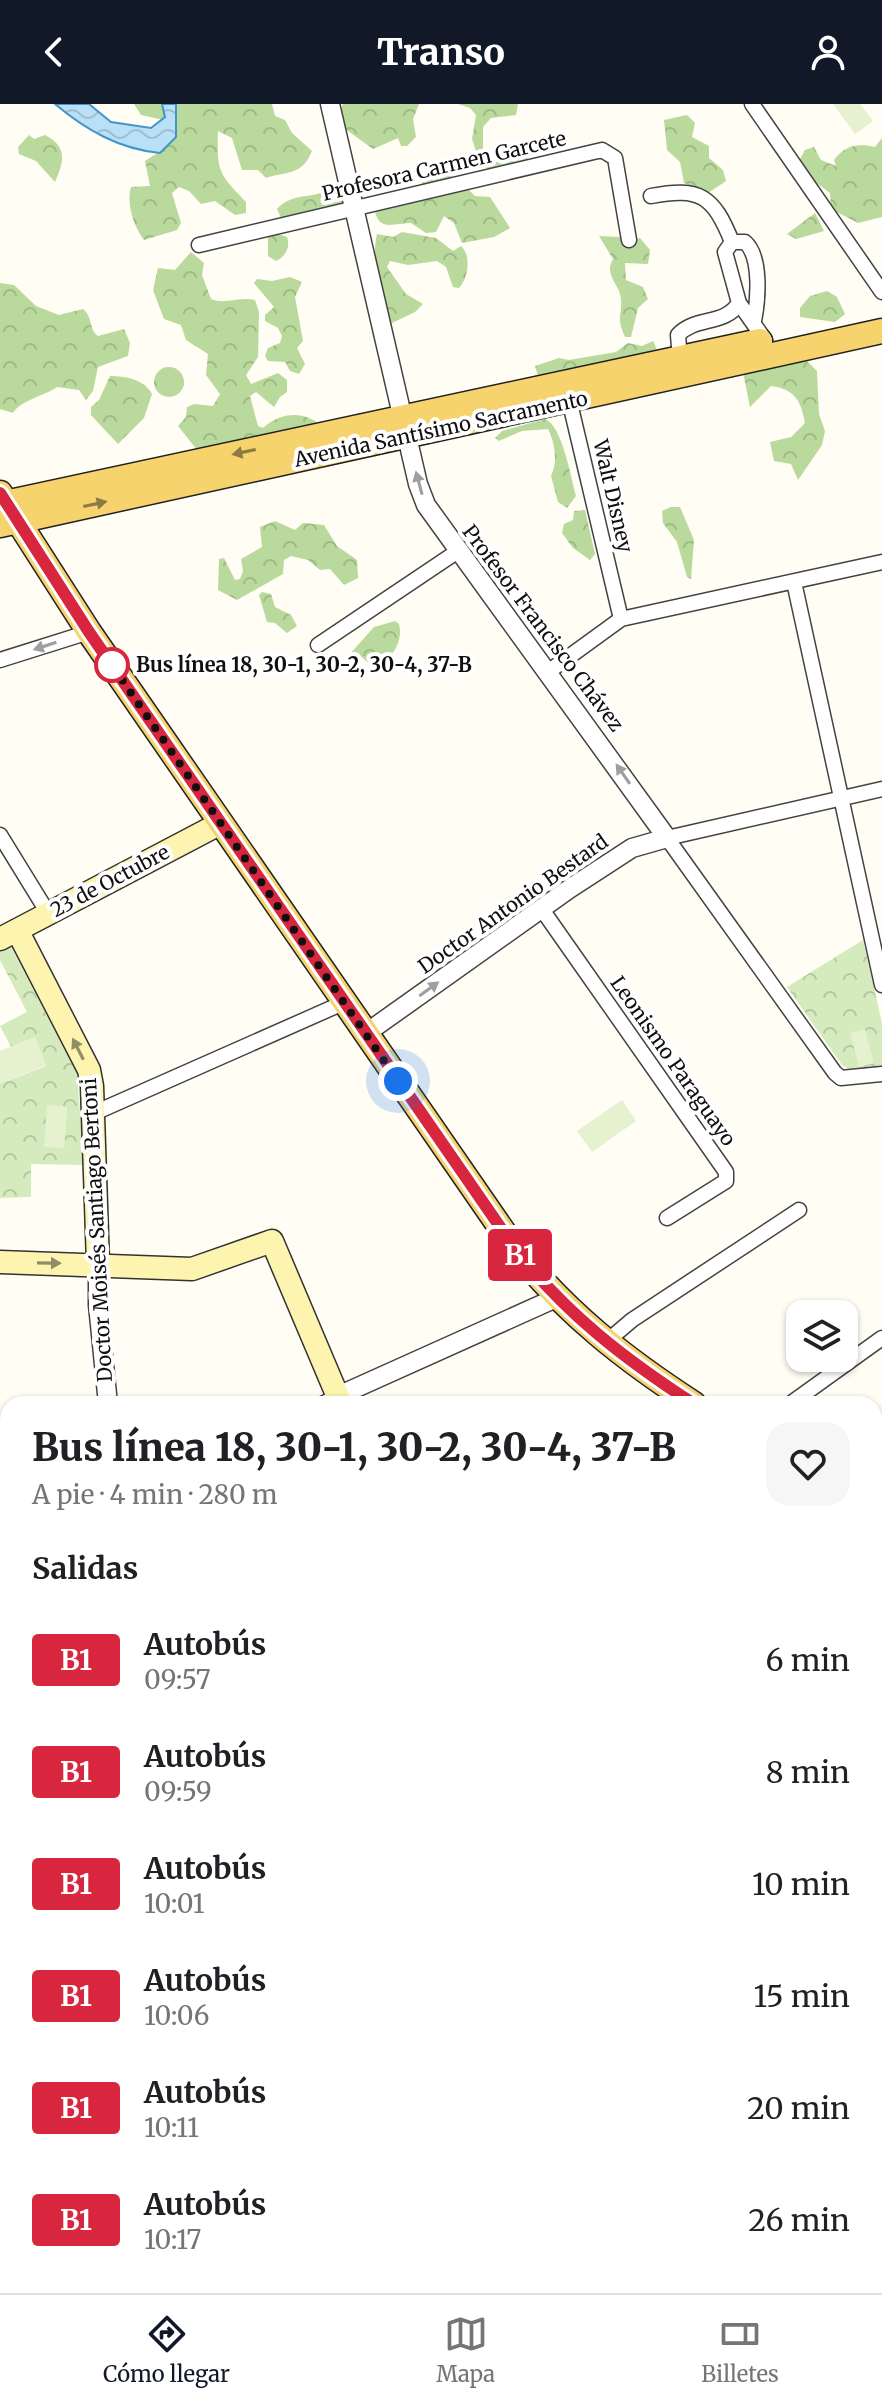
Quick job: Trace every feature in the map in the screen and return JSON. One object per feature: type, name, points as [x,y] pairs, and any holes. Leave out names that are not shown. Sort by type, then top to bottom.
[{"type":"main road","name":"Avenida Santísimo Sacramento","points":[[568,392],[680,359],[882,315]]},
{"type":"main road","name":"Avenida Santísimo Sacramento","points":[[5,509],[568,392],[763,339],[882,331]]},
{"type":"main road","points":[[5,509],[496,1223],[556,1298],[605,1343],[682,1396]]},
{"type":"main road","name":"23 de Octubre","points":[[14,938],[48,913],[221,823]]},
{"type":"main road","name":"Doctor Moisés Santiago Bertoni","points":[[14,938],[89,1070],[98,1264]]},
{"type":"main road","points":[[0,1262],[192,1269],[272,1241],[332,1396]]},
{"type":"street","name":"Profesor Francisco Chávez","points":[[330,104],[405,428],[426,505],[835,1073],[841,1078],[882,1074]]},
{"type":"street","points":[[752,104],[882,292]]},
{"type":"street","name":"Profesora Carmen Garcete","points":[[199,245],[602,150],[615,158],[629,240]]},
{"type":"street","points":[[651,196],[684,191],[699,194],[720,214],[732,242]]},
{"type":"street","points":[[732,242],[725,252],[739,303],[763,339]]},
{"type":"street","points":[[732,242],[745,242],[752,251],[763,339]]},
{"type":"street","points":[[680,359],[678,335],[685,327],[725,317],[739,303]]},
{"type":"street","name":"Walt Disney","points":[[568,392],[621,619]]},
{"type":"street","points":[[318,645],[458,551]]},
{"type":"street","points":[[548,672],[621,619],[882,562]]},
{"type":"street","points":[[794,582],[882,985]]},
{"type":"street","points":[[0,660],[89,632]]},
{"type":"street","name":"Doctor Antonio Bestard","points":[[365,1034],[541,908],[632,848],[882,789]]},
{"type":"street","points":[[0,835],[48,913]]},
{"type":"street","name":"Leonismo Paraguayo","points":[[541,908],[726,1172],[726,1181],[667,1218]]},
{"type":"street","points":[[92,1114],[343,1003]]},
{"type":"street","points":[[605,1343],[632,1320],[799,1210]]},
{"type":"street","name":"Doctor Moisés Santiago Bertoni","points":[[98,1264],[98,1305],[107,1396]]},
{"type":"street","points":[[345,1396],[556,1298]]},
{"type":"street","points":[[801,1396],[882,1338]]},
{"type":"green space","points":[[134,104],[272,104],[275,116],[285,120],[292,133],[312,151],[299,169],[266,178],[258,170],[242,170],[232,138],[218,131],[221,171],[246,202],[246,213],[235,215],[215,201],[201,204],[189,191],[179,187],[172,193],[181,223],[177,230],[144,240],[132,215],[131,187],[150,186],[145,161],[159,152],[164,120],[141,115]]},
{"type":"green space","points":[[343,104],[419,104],[413,119],[416,137],[407,146],[401,146],[398,138],[373,149],[344,128],[340,111]]},
{"type":"green space","points":[[458,104],[518,104],[516,115],[491,118],[483,127],[483,152],[487,160],[495,162],[510,152],[528,148],[528,160],[492,170],[481,166],[472,139],[476,115],[470,108]]},
{"type":"green space","points":[[833,104],[860,104],[873,121],[855,134]]},
{"type":"green space","points":[[687,115],[695,123],[692,137],[709,146],[709,158],[723,170],[726,181],[708,193],[684,183],[680,162],[667,150],[664,120]]},
{"type":"green space","points":[[29,135],[34,139],[45,135],[61,150],[62,162],[55,182],[36,161],[19,154],[18,147]]},
{"type":"green space","points":[[882,138],[882,217],[858,223],[831,209],[830,193],[806,175],[800,159],[805,150],[814,147],[821,160],[836,166],[834,160],[847,148],[857,145],[875,147]]},
{"type":"green space","points":[[442,174],[457,178],[475,196],[490,197],[510,228],[494,237],[462,243],[454,223],[444,216],[436,232],[426,233],[411,223],[388,225],[377,218],[375,211],[415,196],[423,181]]},
{"type":"green space","points":[[334,185],[342,187],[345,210],[284,225],[277,209],[284,203],[319,193]]},
{"type":"green space","points":[[815,213],[824,231],[796,239],[787,234]]},
{"type":"green space","points":[[402,232],[436,238],[453,251],[461,246],[467,256],[468,267],[459,288],[453,287],[446,267],[437,261],[408,265],[390,261],[387,267],[406,294],[423,304],[415,312],[390,324],[378,279],[375,245],[377,234],[393,237]]},
{"type":"green space","points":[[278,234],[287,237],[288,248],[276,261],[268,256],[268,237]]},
{"type":"green space","points":[[599,236],[620,237],[624,242],[640,238],[650,250],[648,264],[625,263],[626,280],[643,287],[648,299],[638,308],[631,337],[625,337],[621,325],[620,295],[610,270],[613,259]]},
{"type":"green space","points":[[191,252],[204,263],[202,275],[211,299],[255,300],[259,312],[258,357],[246,375],[251,384],[278,373],[287,380],[287,392],[274,407],[256,392],[250,396],[258,426],[263,428],[276,419],[291,415],[319,424],[202,456],[178,426],[186,417],[187,407],[194,404],[213,406],[220,394],[206,375],[208,354],[186,340],[181,325],[164,319],[153,290],[158,268],[175,270]]},
{"type":"green space","points":[[290,277],[302,282],[295,297],[303,341],[297,348],[305,364],[299,374],[290,371],[285,362],[268,361],[265,356],[268,348],[280,343],[282,336],[278,328],[265,321],[265,315],[274,307],[254,283],[257,279],[272,281]]},
{"type":"green space","points":[[0,283],[14,285],[36,306],[59,315],[83,309],[98,336],[124,329],[130,343],[128,356],[98,367],[93,391],[86,400],[79,390],[57,387],[21,405],[13,413],[0,409]]},
{"type":"green space","points":[[827,291],[837,297],[845,314],[835,322],[800,317],[800,308],[810,296]]},
{"type":"green space","points":[[653,341],[659,354],[540,383],[535,366],[559,358],[569,360],[616,352],[628,343],[642,346]]},
{"type":"green space","points":[[803,357],[817,371],[819,414],[825,431],[822,445],[798,480],[791,464],[774,461],[770,442],[791,437],[805,423],[799,402],[786,390],[771,386],[750,407],[743,372]]},
{"type":"green space","points":[[169,367],[180,371],[184,382],[180,393],[169,397],[158,393],[154,382],[158,371]]},
{"type":"green space","points":[[110,376],[139,382],[152,394],[144,418],[118,444],[91,415],[91,407],[99,400]]},
{"type":"green space","points":[[545,419],[551,423],[561,441],[576,496],[567,508],[558,502],[551,476],[555,452],[548,429],[522,431],[499,441],[495,438],[502,431]]},
{"type":"green space","points":[[680,507],[694,540],[691,579],[687,577],[677,542],[663,523],[662,511]]},
{"type":"green space","points":[[585,510],[595,554],[590,560],[573,548],[562,533],[564,524],[573,520],[574,511]]},
{"type":"green space","points":[[275,521],[295,530],[303,523],[324,525],[337,546],[357,560],[358,578],[344,585],[330,569],[320,570],[308,560],[291,556],[284,560],[283,574],[237,600],[218,590],[219,559],[224,558],[235,580],[240,579],[243,571],[241,559],[262,547],[260,527]]},
{"type":"green space","points":[[262,592],[271,594],[275,607],[291,615],[297,626],[287,633],[275,623],[267,622],[259,595]]},
{"type":"green space","points":[[395,621],[399,624],[399,638],[394,651],[384,661],[370,664],[359,655],[349,655],[374,627]]},
{"type":"green space","points":[[863,940],[882,1023],[882,1071],[854,1072],[842,1065],[787,987]]},
{"type":"green space","points":[[10,945],[77,1074],[84,1165],[31,1164],[31,1197],[0,1198],[0,1084],[46,1066],[35,1037],[11,1047],[0,1026],[27,1012],[0,960],[0,950]],"holes":[[[47,1106],[67,1107],[64,1148]]]},
{"type":"green space","points":[[865,1029],[874,1063],[859,1067],[850,1033]]},
{"type":"green space","points":[[35,1037],[46,1065],[0,1084],[0,1051]]},
{"type":"green space","points":[[622,1100],[636,1121],[592,1152],[577,1131]]},
{"type":"green space","points":[[47,1105],[67,1107],[64,1148],[44,1147]]},
{"type":"water","points":[[55,104],[89,104],[111,122],[151,128],[165,117],[162,104],[176,104],[176,137],[160,153],[145,151],[117,143],[91,130]]},
{"type":"bus line","name":"B1","points":[[0,493],[89,632],[516,1250],[576,1318],[605,1343],[682,1396]]},
{"type":"place","name":"Bus línea 18, 30-1, 30-2, 30-4, 37-B","points":[[112,665]]},
{"type":"route","points":[[112,665],[105,655],[398,1081]]}]
